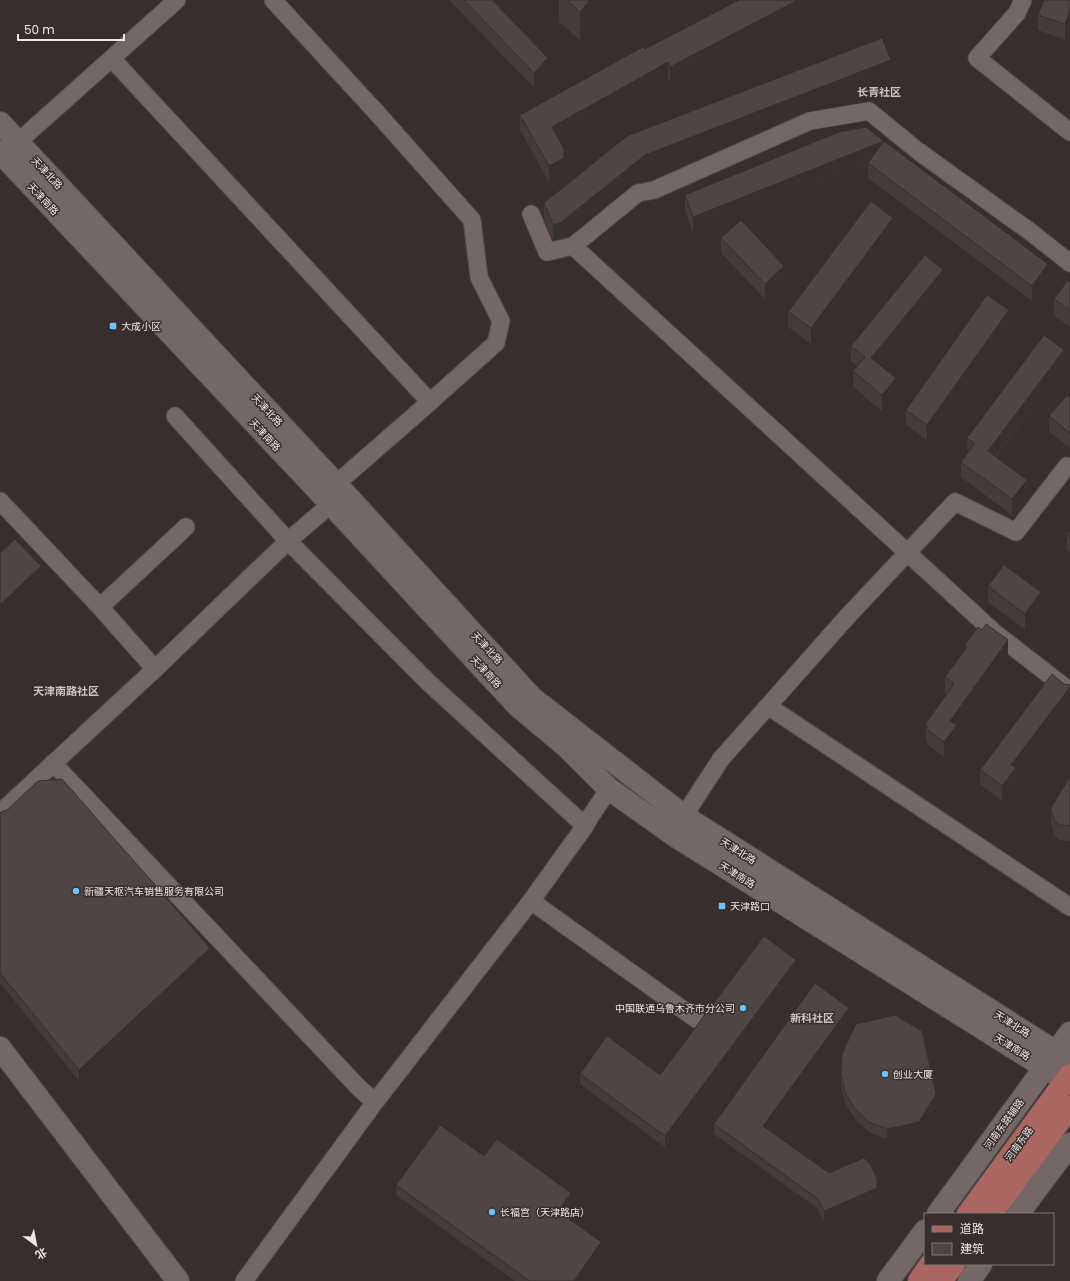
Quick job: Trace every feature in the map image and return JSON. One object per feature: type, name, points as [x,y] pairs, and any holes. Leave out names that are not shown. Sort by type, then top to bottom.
[{"type":"main road","name":"河南东路","points":[[969,1213],[1063,1070]]},
{"type":"main road","name":"河南东路","points":[[992,1213],[1070,1107]]},
{"type":"main road","points":[[919,1281],[930,1265]]},
{"type":"main road","points":[[941,1281],[953,1265]]},
{"type":"street","points":[[0,123],[9,147],[112,59],[177,0]]},
{"type":"street","points":[[0,814],[155,669],[288,541],[333,494],[430,402],[496,343],[501,321],[479,277],[472,220],[377,112],[273,0]]},
{"type":"street","points":[[1023,0],[1017,13],[977,58],[1070,132]]},
{"type":"street","points":[[112,59],[430,402]]},
{"type":"street","points":[[531,214],[546,252],[572,246],[638,193],[654,190],[810,122],[868,111],[918,151],[1032,233],[1070,263]]},
{"type":"street","name":"天津南路","points":[[9,147],[333,494],[518,706],[566,746],[609,789],[676,837],[1063,1070]]},
{"type":"street","points":[[572,246],[995,633],[1070,691]]},
{"type":"street","points":[[175,416],[288,541],[428,682],[585,826]]},
{"type":"street","points":[[676,837],[691,805],[721,759],[846,618],[955,502],[1016,532],[1067,466],[1070,467]]},
{"type":"street","name":"天津北路","points":[[333,494],[532,698],[686,817],[1063,1070]]},
{"type":"street","points":[[0,501],[100,607],[155,669]]},
{"type":"street","points":[[100,607],[186,527]]},
{"type":"street","points":[[768,706],[1070,907]]},
{"type":"street","points":[[53,763],[359,1088],[375,1102]]},
{"type":"street","points":[[244,1281],[375,1102],[531,902],[585,826],[609,789]]},
{"type":"street","points":[[531,902],[696,1019]]},
{"type":"street","name":"河南东路辅路","points":[[939,1213],[1063,1070],[1070,1033]]},
{"type":"street","points":[[0,1048],[178,1281]]},
{"type":"street","points":[[1019,1213],[1070,1144]]},
{"type":"street","points":[[888,1281],[924,1232]]},
{"type":"street","points":[[969,1281],[980,1265]]},
{"type":"building","points":[[464,0],[492,0],[548,58],[534,73]]},
{"type":"building","points":[[567,0],[590,0],[580,12]]},
{"type":"building","points":[[739,0],[798,0],[670,67],[668,62],[552,127],[564,149],[564,158],[549,166],[520,115],[643,47],[645,49]]},
{"type":"building","points":[[1044,0],[1070,0],[1070,11],[1065,24],[1038,15]]},
{"type":"building","points":[[882,38],[891,60],[645,155],[560,223],[553,225],[544,203],[627,136]]},
{"type":"building","points":[[866,127],[884,141],[693,217],[685,195],[839,132]]},
{"type":"building","points":[[884,141],[1048,264],[1032,286],[868,163]]},
{"type":"building","points":[[871,201],[893,218],[811,328],[788,312]]},
{"type":"building","points":[[741,220],[784,266],[765,284],[721,238]]},
{"type":"building","points":[[925,255],[943,270],[871,358],[896,378],[882,395],[853,371],[865,357],[851,346]]},
{"type":"building","points":[[1068,280],[1070,281],[1070,311],[1054,299]]},
{"type":"building","points":[[987,295],[1009,310],[927,425],[906,410]]},
{"type":"building","points":[[1044,335],[1064,350],[988,451],[1027,480],[1012,499],[961,462],[975,443],[967,438]]},
{"type":"building","points":[[1067,395],[1070,398],[1070,433],[1049,416]]},
{"type":"building","points":[[15,539],[41,566],[0,605],[0,553]]},
{"type":"building","points":[[1004,565],[1041,592],[1025,614],[988,586]]},
{"type":"building","points":[[986,624],[1008,640],[950,721],[957,725],[944,742],[928,730],[926,723],[954,684],[945,677],[967,647],[965,645],[978,627],[982,630]]},
{"type":"building","points":[[1052,674],[1064,684],[1070,685],[1070,687],[1011,765],[1016,768],[1002,786],[980,770]]},
{"type":"building","points":[[1070,777],[1070,826],[1060,825],[1054,820],[1051,808]]},
{"type":"building","name":"新疆天枢汽车销售服务有限公司","points":[[62,779],[210,948],[79,1070],[0,973],[0,814],[1,812],[7,810],[38,781]]},
{"type":"building","name":"中国联通乌鲁木齐市分公司","points":[[764,936],[796,960],[665,1136],[580,1074],[607,1036],[660,1075]]},
{"type":"building","points":[[815,983],[849,1008],[763,1126],[829,1173],[864,1158],[870,1164],[877,1179],[877,1188],[824,1211],[818,1199],[714,1124]]},
{"type":"building","name":"创业大厦","points":[[895,1015],[922,1031],[936,1094],[919,1122],[887,1129],[869,1122],[855,1109],[845,1092],[841,1073],[842,1054],[856,1024]]},
{"type":"building","name":"长福宫（天津路店）","points":[[440,1125],[484,1156],[497,1139],[571,1193],[558,1211],[601,1242],[574,1281],[530,1281],[396,1185]]},
{"type":"place","name":"大成小区","points":[[113,326]]},
{"type":"place","name":"新疆天枢汽车销售服务有限公司","points":[[76,891]]},
{"type":"place","name":"天津路口","points":[[722,906]]},
{"type":"place","name":"中国联通乌鲁木齐市分公司","points":[[743,1008]]},
{"type":"place","name":"创业大厦","points":[[885,1074]]},
{"type":"place","name":"长福宫（天津路店）","points":[[492,1212]]},
{"type":"district","name":"长青社区","points":[[879,92]]},
{"type":"district","name":"天津南路社区","points":[[66,691]]},
{"type":"district","name":"新科社区","points":[[812,1018]]}]
